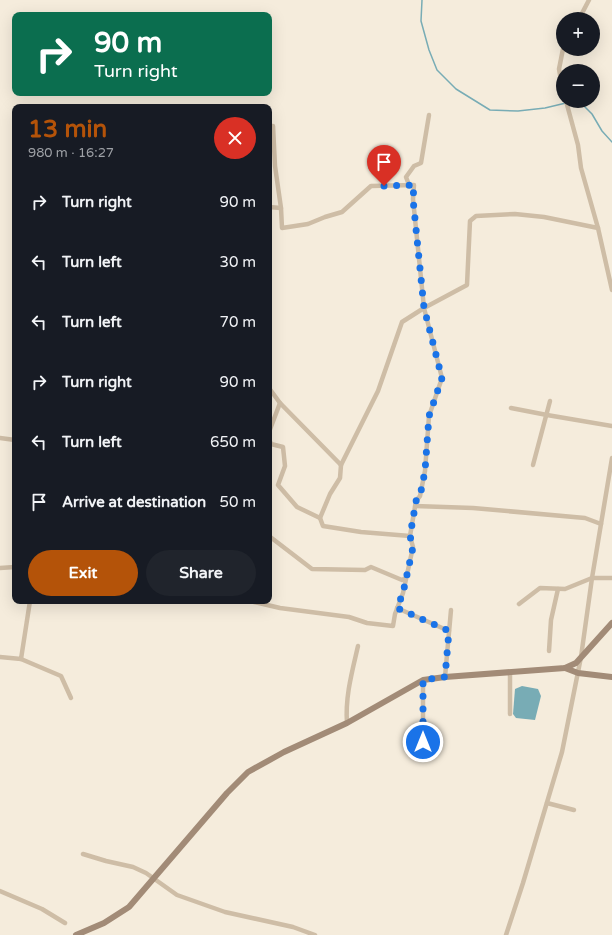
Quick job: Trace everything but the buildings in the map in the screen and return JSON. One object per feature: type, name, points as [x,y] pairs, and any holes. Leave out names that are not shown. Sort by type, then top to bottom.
[{"type":"main road","points":[[76,935],[104,923],[129,907],[227,793],[248,772],[284,752],[347,723],[423,680],[564,668],[576,663],[612,623]]},
{"type":"main road","points":[[564,668],[578,673],[612,677]]},
{"type":"street","points":[[583,12],[589,0]]},
{"type":"street","points":[[568,108],[578,145],[581,168],[598,228],[612,290]]},
{"type":"street","points":[[409,185],[406,176],[414,166],[421,162],[429,115]]},
{"type":"street","points":[[263,604],[280,608],[349,617],[368,623],[393,626],[397,608],[403,593],[413,547],[410,536],[416,501],[420,496],[425,471],[429,416],[442,378],[424,308],[413,199],[414,185],[371,186],[342,212],[308,224],[282,228],[272,126]]},
{"type":"street","points":[[272,207],[281,208]]},
{"type":"street","points":[[410,536],[361,532],[323,526],[320,518],[330,494],[340,478],[342,465],[378,391],[402,322],[424,308],[467,285],[470,221],[476,216],[515,214],[544,217],[598,228]]},
{"type":"street","points":[[272,392],[280,403],[342,465]]},
{"type":"street","points":[[533,465],[550,401]]},
{"type":"street","points":[[272,424],[280,403]]},
{"type":"street","points":[[511,408],[612,426]]},
{"type":"street","points":[[0,438],[12,440]]},
{"type":"street","points":[[272,444],[283,447],[285,466],[278,485],[297,507],[320,518]]},
{"type":"street","points":[[506,935],[562,752],[581,657],[592,578],[612,458]]},
{"type":"street","points":[[415,506],[473,508],[585,518],[601,524]]},
{"type":"street","points":[[272,538],[312,569],[365,570],[371,567],[402,580],[406,578]]},
{"type":"street","points":[[0,568],[12,567]]},
{"type":"street","points":[[519,604],[540,588],[565,589],[592,578],[612,578]]},
{"type":"street","points":[[548,651],[551,620],[558,589]]},
{"type":"street","points":[[21,659],[30,604]]},
{"type":"street","points":[[397,608],[449,631]]},
{"type":"street","points":[[445,677],[451,610]]},
{"type":"street","points":[[347,723],[346,711],[349,686],[358,646]]},
{"type":"street","points":[[0,657],[21,659],[61,676],[71,698]]},
{"type":"street","points":[[510,672],[510,714]]},
{"type":"street","points":[[423,680],[423,742]]},
{"type":"street","points":[[546,803],[574,810]]},
{"type":"street","points":[[83,854],[133,867],[153,878],[177,895],[225,912],[292,926],[315,935]]},
{"type":"street","points":[[0,891],[42,908],[65,923]]},
{"type":"water","points":[[522,686],[538,689],[541,696],[535,720],[516,718],[513,714],[515,689]]},
{"type":"waterway","points":[[422,0],[421,21],[429,50],[437,70],[456,89],[490,110],[518,111],[545,108],[570,102],[582,104],[592,114],[602,131],[612,142]]},
{"type":"route","points":[[384,186],[414,185],[413,199],[424,308],[442,378],[429,416],[425,471],[420,496],[416,501],[410,536],[413,547],[403,593],[397,608],[449,631],[445,677],[423,680],[423,742]]}]
